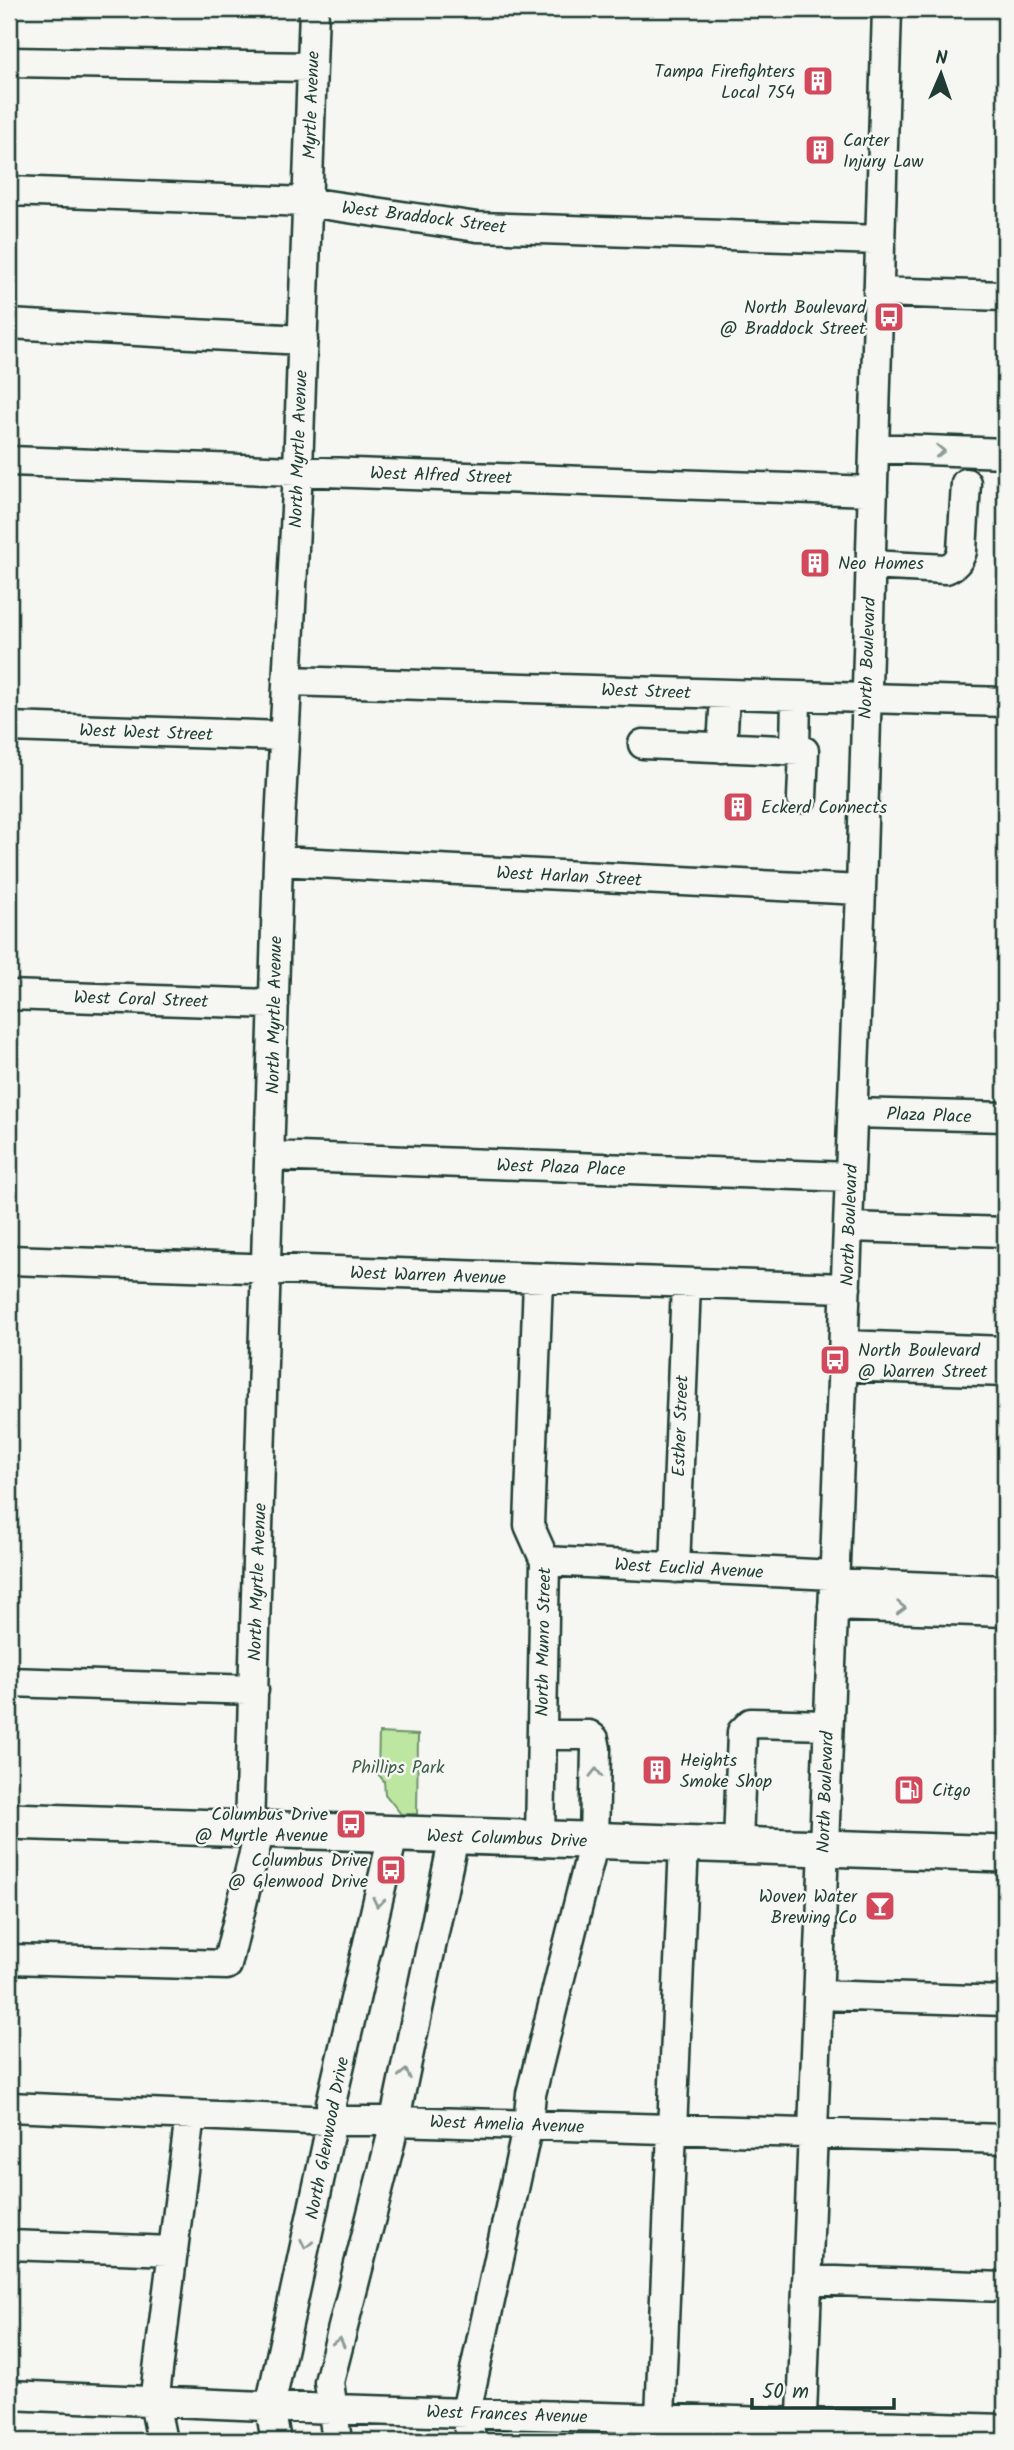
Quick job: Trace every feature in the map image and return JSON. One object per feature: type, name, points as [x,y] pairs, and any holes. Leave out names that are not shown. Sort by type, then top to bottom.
[{"type":"main road","name":"West Columbus Drive","points":[[9,1821],[1005,1854]]},
{"type":"street","name":"Myrtle Avenue","points":[[307,202],[314,9]]},
{"type":"street","name":"North Boulevard","points":[[801,2432],[861,890],[887,9]]},
{"type":"street","points":[[9,62],[312,67]]},
{"type":"street","name":"West Braddock Street","points":[[9,191],[307,202],[477,227],[881,240]]},
{"type":"street","name":"North Myrtle Avenue","points":[[9,1959],[227,1965],[255,1829],[254,1690],[278,861],[298,470],[307,202]]},
{"type":"street","points":[[878,292],[1005,296]]},
{"type":"street","points":[[9,324],[303,340]]},
{"type":"street","points":[[874,449],[1005,453]]},
{"type":"street","name":"West Alfred Street","points":[[9,461],[873,491]]},
{"type":"street","points":[[870,565],[946,569],[953,566],[960,560],[962,551],[966,483]]},
{"type":"street","name":"West Street","points":[[287,681],[1005,702]]},
{"type":"street","points":[[722,748],[725,694]]},
{"type":"street","points":[[795,751],[796,696]]},
{"type":"street","name":"West West Street","points":[[9,727],[284,736]]},
{"type":"street","points":[[642,744],[804,751],[802,798]]},
{"type":"street","name":"West Harlan Street","points":[[278,861],[861,890]]},
{"type":"street","name":"West Coral Street","points":[[9,995],[274,1004]]},
{"type":"street","name":"Plaza Place","points":[[853,1113],[1005,1117]]},
{"type":"street","name":"West Plaza Place","points":[[271,1156],[850,1177]]},
{"type":"street","points":[[849,1227],[1005,1232]]},
{"type":"street","name":"West Warren Avenue","points":[[9,1260],[538,1280],[846,1288]]},
{"type":"street","name":"North Munro Street","points":[[538,1280],[529,1525],[544,1561],[540,1839]]},
{"type":"street","name":"Esther Street","points":[[675,1568],[686,1284]]},
{"type":"street","points":[[844,1355],[1005,1351]]},
{"type":"street","points":[[844,1355],[1005,1372]]},
{"type":"street","name":"West Euclid Avenue","points":[[544,1561],[675,1568],[1005,1612]]},
{"type":"street","name":"West Euclid Avenue","points":[[833,1588],[1005,1590]]},
{"type":"street","points":[[9,1682],[254,1690]]},
{"type":"street","points":[[738,1845],[742,1732],[751,1723],[827,1726]]},
{"type":"street","points":[[472,2441],[466,2412],[528,2124],[531,2094],[594,1841],[594,1739],[589,1735],[541,1735]]},
{"type":"street","name":"North Glenwood Drive","points":[[276,2441],[270,2407],[332,2121],[331,2103],[393,1835]]},
{"type":"street","points":[[337,2441],[329,2382],[395,2121],[454,1837]]},
{"type":"street","points":[[659,2430],[684,1844]]},
{"type":"street","points":[[818,1995],[1005,2001]]},
{"type":"street","name":"West Amelia Avenue","points":[[9,2107],[332,2121],[528,2124],[1005,2139]]},
{"type":"street","points":[[162,2441],[154,2402],[190,2115]]},
{"type":"street","points":[[9,2245],[173,2251]]},
{"type":"street","points":[[807,2280],[1005,2287]]},
{"type":"street","name":"West Frances Avenue","points":[[9,2395],[270,2407],[466,2412],[659,2430],[801,2432],[1005,2429]]},
{"type":"green space","name":"Phillips Park","points":[[379,1733],[418,1735],[417,1814],[401,1814],[385,1794],[384,1781],[378,1774]]},
{"type":"place","name":"Tampa Firefighters Local 754","points":[[818,81]]},
{"type":"place","name":"Carter Injury Law","points":[[820,150]]},
{"type":"place","name":"North Boulevard @ Braddock Street","points":[[889,317]]},
{"type":"place","name":"Neo Homes","points":[[815,563]]},
{"type":"place","name":"Eckerd Connects","points":[[738,807]]},
{"type":"place","name":"North Boulevard @ Warren Street","points":[[835,1360]]},
{"type":"place","name":"Heights Smoke Shop","points":[[657,1770]]},
{"type":"place","name":"Citgo","points":[[909,1790]]},
{"type":"place","name":"Columbus Drive @ Myrtle Avenue","points":[[351,1824]]},
{"type":"place","name":"Columbus Drive @ Glenwood Drive","points":[[391,1870]]},
{"type":"place","name":"Woven Water Brewing Co","points":[[880,1906]]}]
